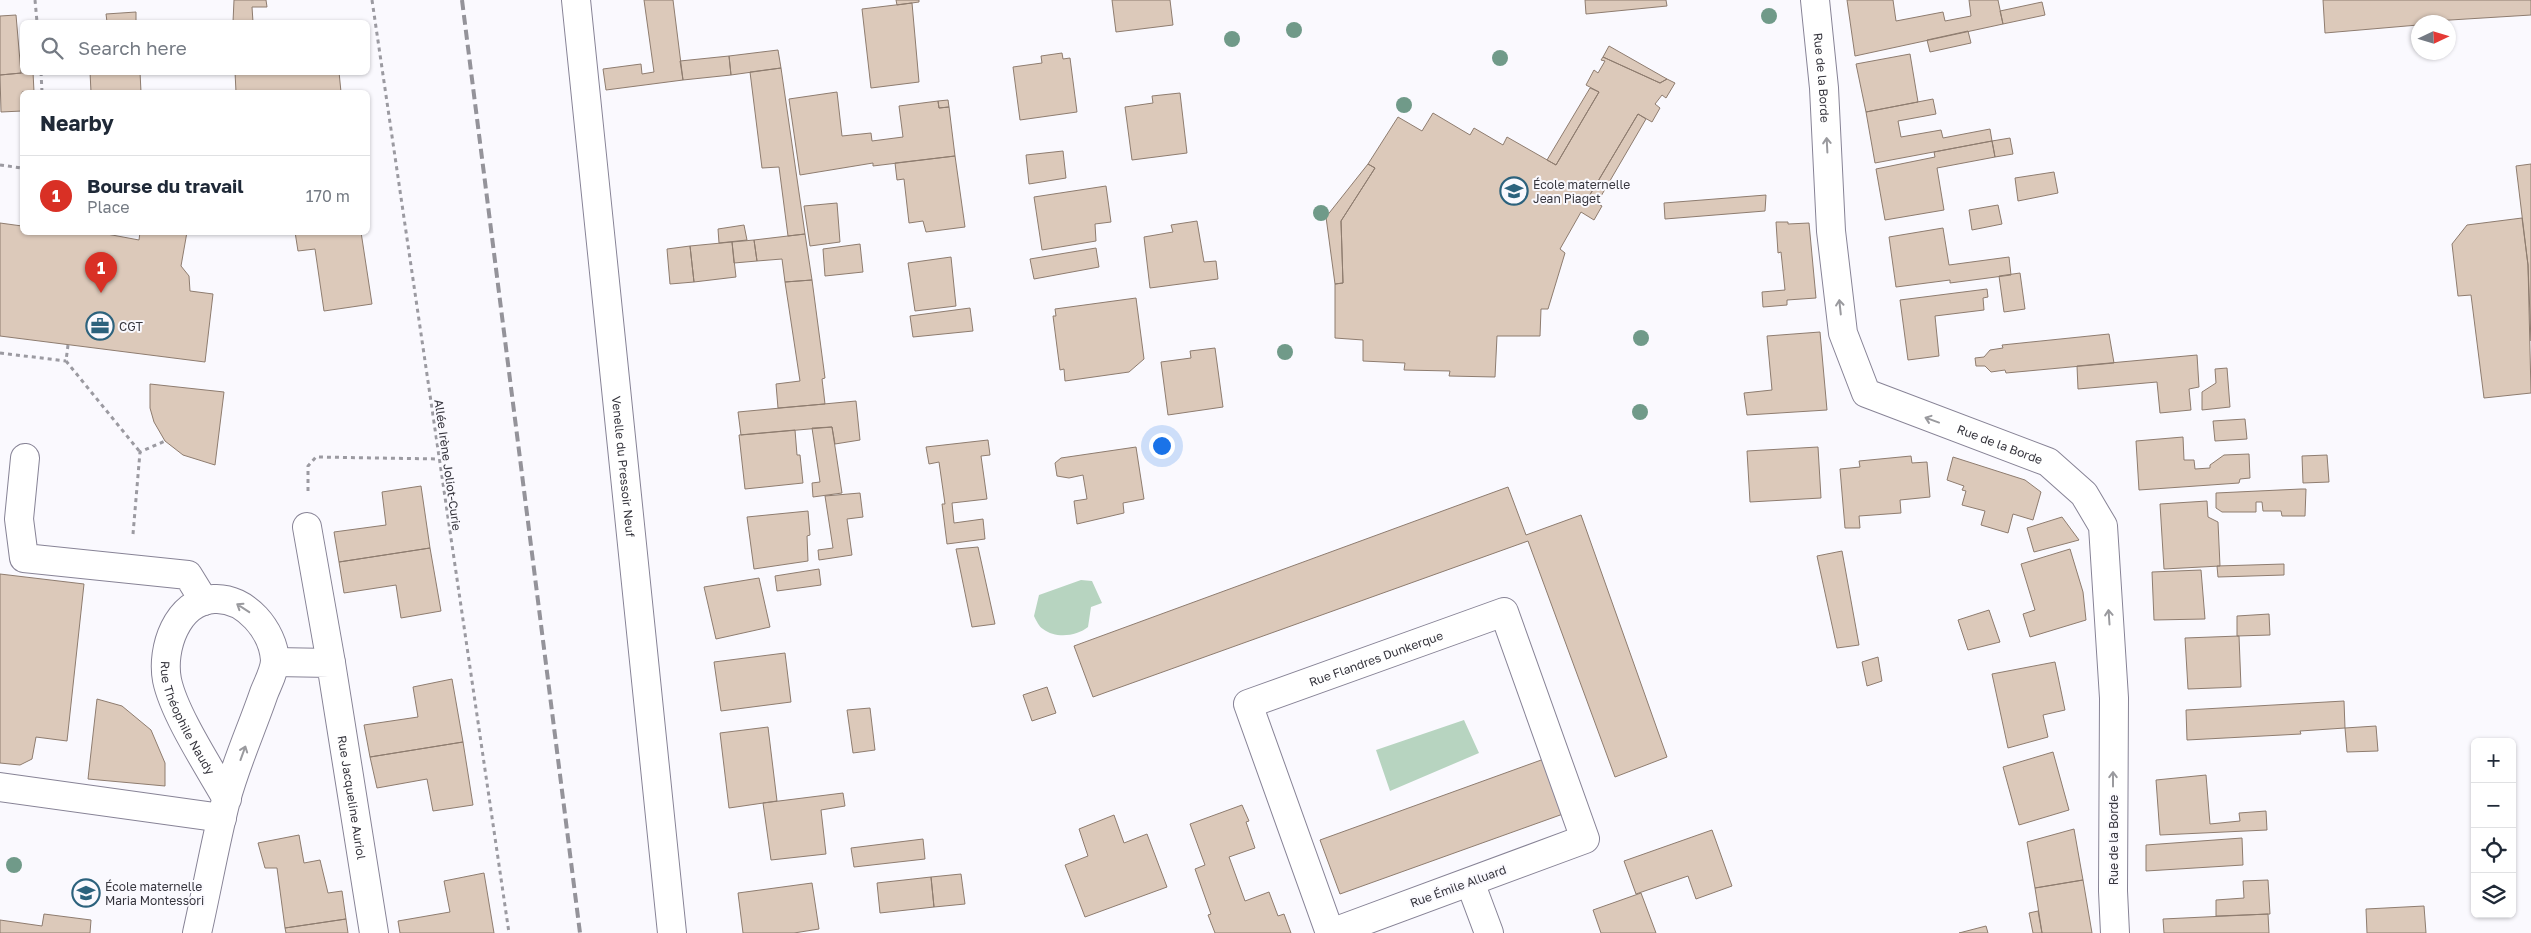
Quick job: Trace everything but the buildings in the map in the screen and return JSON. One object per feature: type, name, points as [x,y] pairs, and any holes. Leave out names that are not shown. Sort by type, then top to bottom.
[{"type":"street","name":"Venelle du Pressoir Neuf","points":[[576,0],[672,933]]},
{"type":"street","name":"Rue de la Borde","points":[[1815,0],[1824,88],[1831,231],[1843,333],[1866,393],[2048,462],[2084,494],[2103,526],[2114,698],[2112,891],[2115,933]]},
{"type":"street","points":[[25,458],[19,519],[24,558],[188,575],[204,601],[215,599],[232,602],[259,619],[270,636],[275,662],[331,663]]},
{"type":"street","name":"Rue Jacqueline Auriol","points":[[308,527],[374,933]]},
{"type":"street","name":"Rue Théophile Naudy","points":[[204,601],[196,603],[178,621],[165,656],[167,681],[175,703],[224,809]]},
{"type":"street","name":"Rue Flandres Dunkerque","points":[[1330,933],[1248,704],[1504,612],[1585,839]]},
{"type":"street","name":"Rue Théophile Naudy","points":[[197,933],[224,809],[275,662]]},
{"type":"street","points":[[0,787],[224,809]]},
{"type":"street","name":"Rue Émile Alluard","points":[[1330,933],[1585,839]]},
{"type":"street","points":[[1470,882],[1489,933]]},
{"type":"path","points":[[35,0],[36,20]]},
{"type":"path","name":"Allée Irène Joliot-Curie","points":[[372,0],[509,933]]},
{"type":"path","points":[[41,75],[42,90]]},
{"type":"path","points":[[0,165],[20,168]]},
{"type":"path","points":[[66,361],[68,345]]},
{"type":"path","points":[[0,354],[66,361],[140,452],[129,569]]},
{"type":"path","points":[[140,452],[165,441]]},
{"type":"path","points":[[308,527],[308,466],[316,457],[438,459]]},
{"type":"green space","points":[[1081,580],[1092,581],[1102,603],[1091,607],[1088,627],[1078,633],[1066,635],[1054,634],[1042,628],[1034,616],[1039,595]]},
{"type":"green space","points":[[1464,720],[1479,753],[1390,791],[1376,750]]},
{"type":"railway","points":[[462,0],[580,933]]},
{"type":"place","name":"École maternelle Jean Piaget","points":[[1514,191]]},
{"type":"place","name":"Bourse du travail","points":[[101,293]]},
{"type":"place","name":"CGT","points":[[100,326]]},
{"type":"place","name":"École maternelle Maria Montessori","points":[[86,893]]}]
